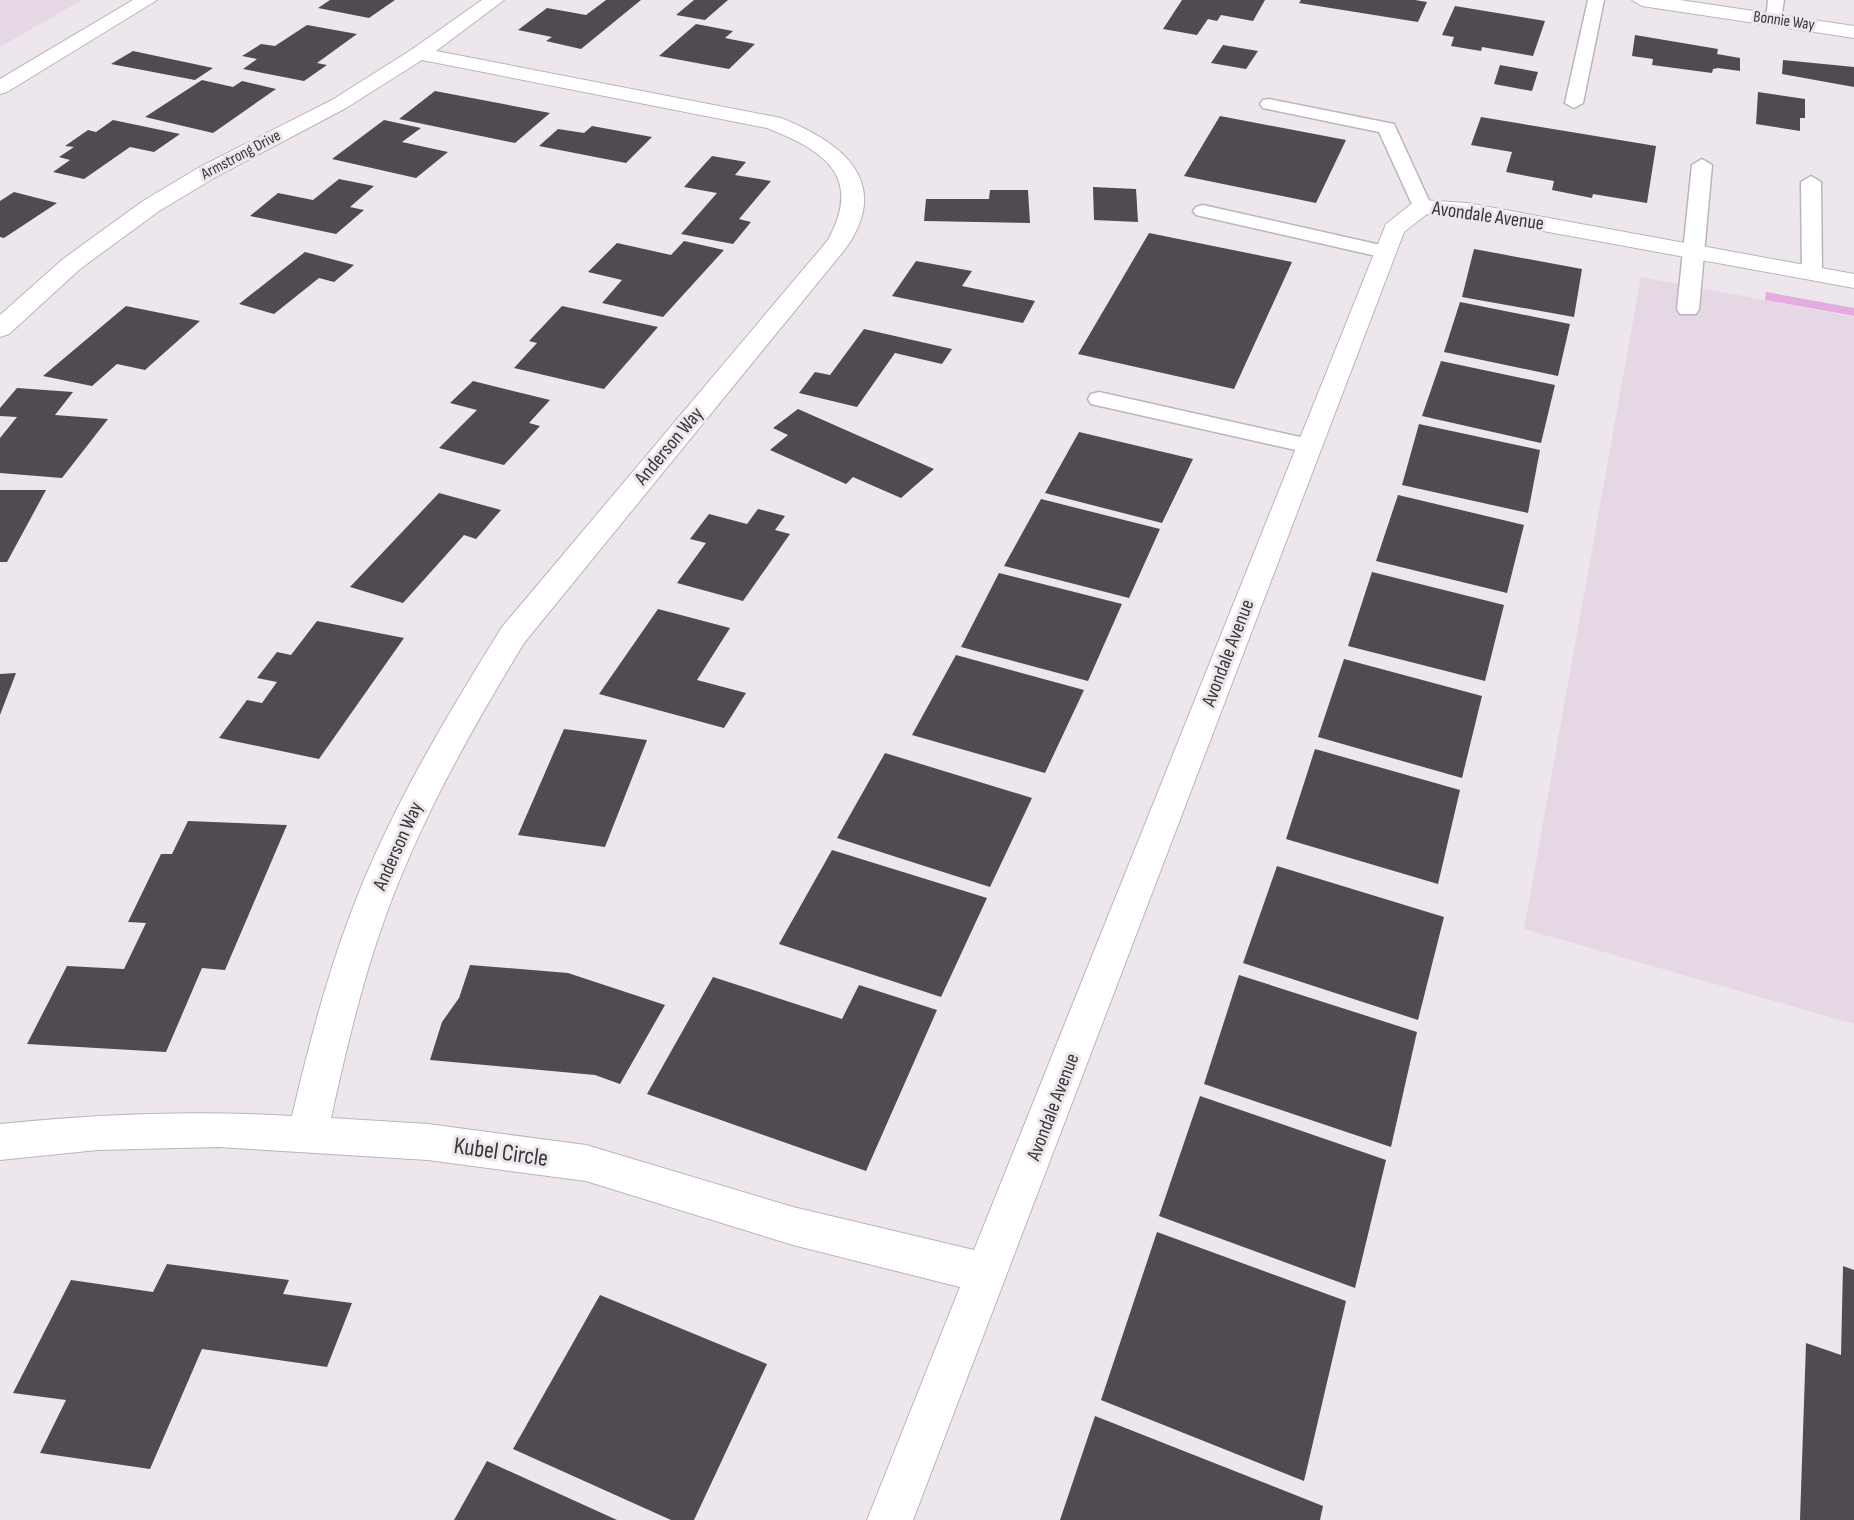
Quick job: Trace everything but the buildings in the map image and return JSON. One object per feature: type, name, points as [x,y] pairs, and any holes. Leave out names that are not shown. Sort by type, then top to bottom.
[{"type":"street","points":[[0,88],[147,0]]},
{"type":"street","name":"Armstrong Drive","points":[[0,329],[53,279],[153,205],[204,175],[337,105],[422,54],[494,0]]},
{"type":"street","name":"Bonnie Way","points":[[1642,0],[1854,32]]},
{"type":"street","name":"Anderson Way","points":[[307,1136],[330,1036],[378,888],[438,760],[476,694],[513,635],[838,243],[848,229],[856,200],[848,173],[839,160],[811,139],[773,123],[422,54]]},
{"type":"street","name":"Avondale Avenue","points":[[890,1520],[988,1274],[1394,229],[1422,207],[1467,210],[1854,281]]},
{"type":"street","name":"Kubel Circle","points":[[0,1143],[97,1132],[219,1129],[428,1142],[586,1163],[793,1226],[988,1274]]},
{"type":"lane","points":[[1574,103],[1596,0]]},
{"type":"lane","points":[[1774,20],[1776,0]]},
{"type":"lane","points":[[1269,104],[1387,128],[1422,207]]},
{"type":"lane","points":[[1688,309],[1702,165]]},
{"type":"lane","points":[[1811,182],[1812,273]]},
{"type":"lane","points":[[1203,211],[1384,252]]},
{"type":"lane","points":[[1099,399],[1309,447]]},
{"type":"shaded area","points":[[0,0],[82,0],[0,47]]},
{"type":"shaded area","points":[[1641,277],[1854,317],[1854,1024],[1524,929]]},
{"type":"shaded area","points":[[1766,292],[1854,308],[1854,316],[1765,300]]}]
